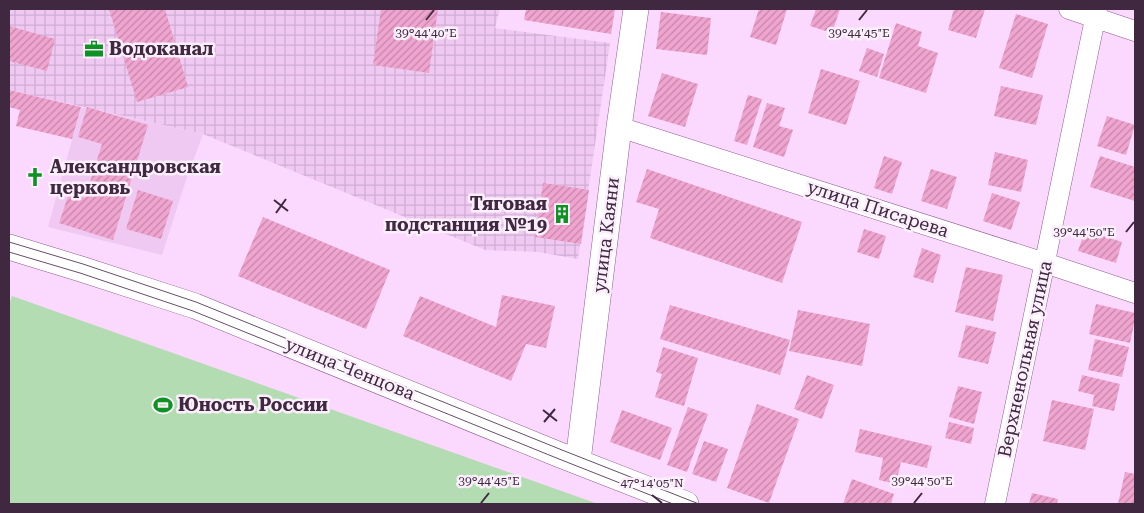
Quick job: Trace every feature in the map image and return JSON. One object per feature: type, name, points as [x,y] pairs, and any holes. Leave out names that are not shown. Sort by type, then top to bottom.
[{"type":"street","name":"улица Каяни","points":[[578,461],[619,127],[636,9]]},
{"type":"street","points":[[1070,9],[1096,13],[1135,31]]},
{"type":"street","name":"Верхненольная улица","points":[[995,504],[1096,13]]},
{"type":"street","name":"улица Писарева","points":[[619,127],[1135,293]]},
{"type":"street","name":"улица Ченцова","points":[[9,247],[195,306],[683,504]]},
{"type":"shaded area","points":[[9,9],[500,9],[495,28],[610,43],[578,259],[538,252],[485,250],[203,134],[9,90]]},
{"type":"shaded area","points":[[81,107],[203,134],[162,255],[48,227]]},
{"type":"green space","name":"Юность России","points":[[12,296],[598,504],[9,504],[9,305]]},
{"type":"building","points":[[109,9],[165,9],[188,87],[137,102]]},
{"type":"building","points":[[381,9],[438,9],[429,73],[373,65]]},
{"type":"building","points":[[526,9],[615,9],[611,34],[524,20]]},
{"type":"building","points":[[759,9],[787,9],[776,45],[750,37]]},
{"type":"building","points":[[816,9],[840,9],[832,33],[810,26]]},
{"type":"building","points":[[954,9],[985,9],[976,38],[948,30]]},
{"type":"building","points":[[661,12],[711,18],[707,55],[656,49]]},
{"type":"building","points":[[1016,14],[1048,24],[1032,78],[999,68]]},
{"type":"building","points":[[896,23],[922,32],[918,46],[938,53],[926,93],[879,78]]},
{"type":"building","points":[[9,26],[55,39],[47,71],[9,61]]},
{"type":"building","points":[[867,48],[884,54],[877,77],[859,71]]},
{"type":"building","points":[[821,69],[860,81],[846,125],[808,113]]},
{"type":"building","points":[[662,73],[698,84],[685,127],[648,116]]},
{"type":"building","points":[[1001,86],[1043,95],[1036,125],[994,116]]},
{"type":"building","points":[[9,90],[81,107],[72,139],[16,126],[20,110],[9,107]]},
{"type":"building","points":[[748,95],[762,99],[747,145],[734,141]]},
{"type":"building","points":[[767,103],[785,108],[779,126],[793,130],[784,157],[753,147]]},
{"type":"building","points":[[87,107],[148,125],[113,240],[59,223],[69,193],[85,198],[102,144],[78,137]]},
{"type":"building","points":[[1107,116],[1135,125],[1126,155],[1097,146]]},
{"type":"building","points":[[995,152],[1028,160],[1021,192],[988,185]]},
{"type":"building","points":[[884,156],[902,162],[892,194],[874,188]]},
{"type":"building","points":[[1100,156],[1135,167],[1135,201],[1090,187]]},
{"type":"building","points":[[647,169],[802,222],[782,283],[650,238],[659,209],[636,202]]},
{"type":"building","points":[[931,169],[957,177],[947,209],[921,201]]},
{"type":"building","name":"Тяговая подстанция №19","points":[[543,183],[589,190],[581,244],[535,237]]},
{"type":"building","points":[[138,190],[173,201],[161,239],[126,229]]},
{"type":"building","points":[[992,193],[1020,202],[1011,230],[983,221]]},
{"type":"building","points":[[263,217],[390,270],[366,329],[238,276]]},
{"type":"building","points":[[864,229],[886,236],[879,259],[857,252]]},
{"type":"building","points":[[1085,230],[1122,242],[1116,263],[1078,251]]},
{"type":"building","points":[[922,248],[941,255],[933,283],[913,277]]},
{"type":"building","points":[[966,267],[1003,275],[993,321],[955,312]]},
{"type":"building","points":[[502,295],[555,306],[546,348],[526,344],[511,381],[403,336],[420,296],[496,327]]},
{"type":"building","points":[[1096,304],[1135,313],[1130,343],[1089,334]]},
{"type":"building","points":[[670,305],[790,340],[780,375],[660,339]]},
{"type":"building","points":[[798,310],[870,324],[862,366],[789,351]]},
{"type":"building","points":[[966,325],[996,332],[988,364],[958,357]]},
{"type":"building","points":[[1095,339],[1129,347],[1122,377],[1088,370]]},
{"type":"building","points":[[663,347],[698,358],[684,406],[655,397],[662,374],[656,372]]},
{"type":"building","points":[[807,375],[834,385],[822,419],[794,409]]},
{"type":"building","points":[[1082,375],[1120,384],[1114,411],[1092,406],[1094,395],[1078,391]]},
{"type":"building","points":[[958,386],[982,392],[974,424],[949,417]]},
{"type":"building","points":[[1052,400],[1094,409],[1085,450],[1043,441]]},
{"type":"building","points":[[757,404],[799,419],[769,503],[727,488]]},
{"type":"building","points":[[688,407],[708,414],[687,472],[667,465]]},
{"type":"building","points":[[622,410],[672,428],[660,460],[610,442]]},
{"type":"building","points":[[949,422],[974,428],[971,444],[945,438]]},
{"type":"building","points":[[860,429],[932,446],[927,468],[901,462],[896,484],[879,480],[883,458],[855,452]]},
{"type":"building","points":[[704,441],[728,449],[716,482],[692,474]]},
{"type":"building","points":[[1125,472],[1135,474],[1135,504],[1118,504]]},
{"type":"building","points":[[852,479],[894,494],[891,504],[843,504]]},
{"type":"building","points":[[1032,493],[1058,499],[1057,504],[1029,504]]},
{"type":"tram line","points":[[9,242],[83,264],[196,302],[699,504]]},
{"type":"tram line","points":[[9,252],[80,273],[193,311],[673,504]]},
{"type":"place","name":"Водоканал","points":[[94,49]]},
{"type":"place","name":"Александровская церковь","points":[[35,177]]},
{"type":"place","name":"Тяговая подстанция №19","points":[[562,214]]},
{"type":"place","name":"Юность России","points":[[163,405]]}]
